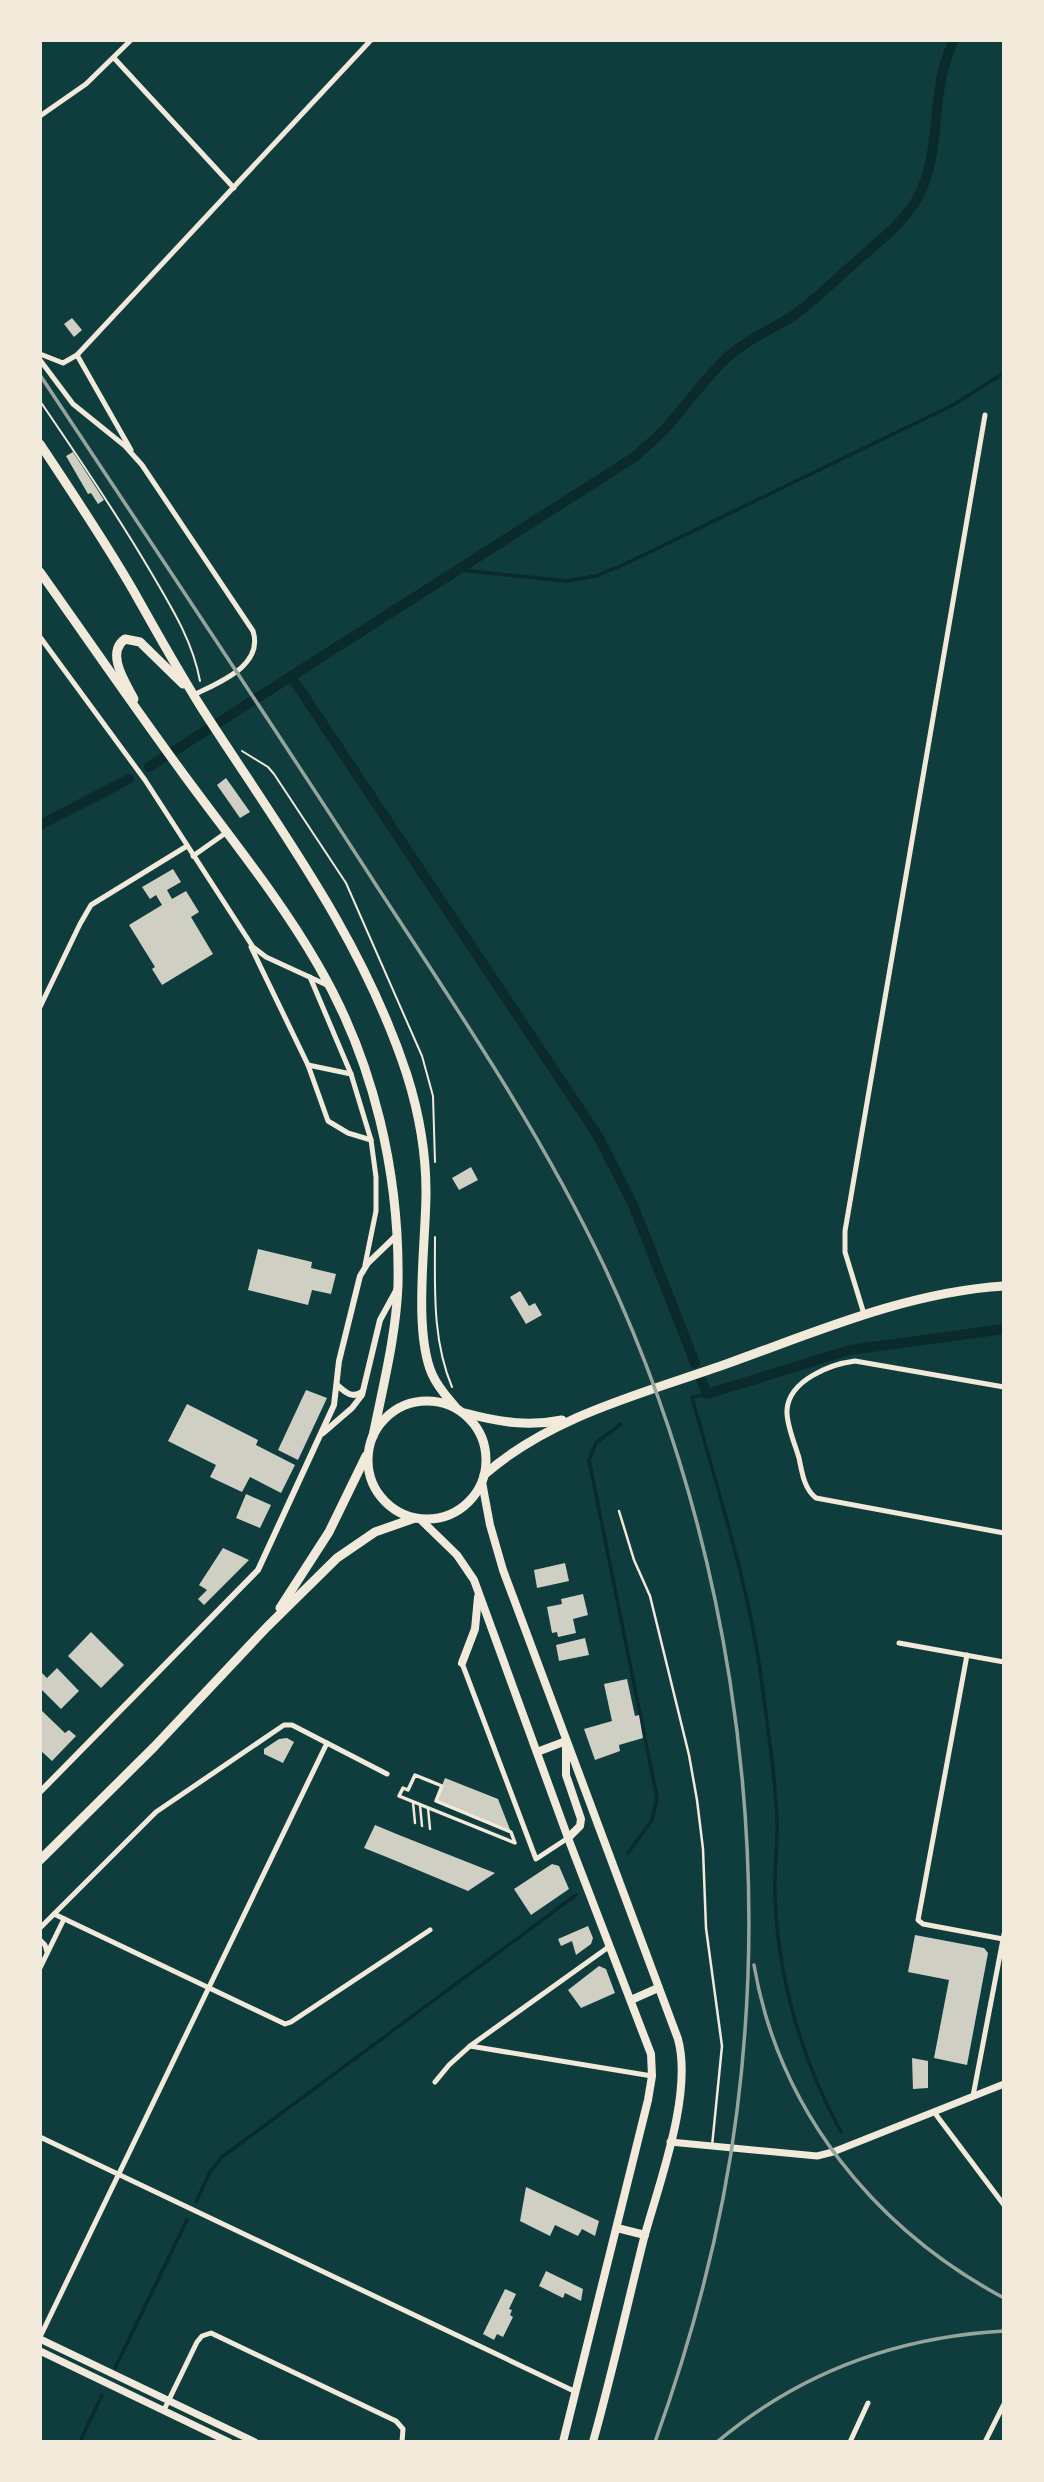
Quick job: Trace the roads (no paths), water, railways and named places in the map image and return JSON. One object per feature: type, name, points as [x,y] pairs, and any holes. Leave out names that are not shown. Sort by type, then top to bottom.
[{"type":"highway","points":[[40,444],[198,693],[200,705],[300,856],[333,911],[376,996],[407,1073],[419,1118],[425,1167],[422,1318],[424,1350],[433,1377],[482,1438],[486,1460],[483,1478]]},
{"type":"highway","points":[[40,572],[296,929],[330,987],[360,1054],[376,1103],[391,1180],[397,1287],[391,1346],[373,1436],[353,1486],[329,1532],[267,1627]]},
{"type":"highway","points":[[145,722],[117,661],[116,650],[121,642],[129,639],[140,642],[198,693]]},
{"type":"highway","points":[[40,1860],[163,1738],[326,1567],[348,1549],[382,1529],[418,1519],[453,1514],[470,1500],[483,1478],[522,1445],[574,1418],[864,1314],[934,1295],[1004,1286]]},
{"type":"highway","points":[[373,1436],[386,1418],[404,1406],[426,1401],[496,1421],[525,1425],[574,1418]]},
{"type":"highway","points":[[370,1447],[369,1468],[380,1497],[396,1511],[418,1519]]},
{"type":"main road","points":[[483,1478],[490,1525],[500,1562],[678,2039],[682,2059],[681,2081],[670,2142],[593,2442]]},
{"type":"main road","points":[[418,1519],[457,1555],[474,1580],[568,1838],[651,2054],[652,2076],[563,2442]]},
{"type":"main road","points":[[462,1663],[477,1621],[478,1604],[474,1580]]},
{"type":"main road","points":[[537,1752],[566,1741]]},
{"type":"main road","points":[[566,1741],[566,1775],[581,1819],[580,1826],[568,1838]]},
{"type":"main road","points":[[631,2000],[658,1988]]},
{"type":"main road","points":[[670,2142],[817,2156],[1004,2084]]},
{"type":"main road","points":[[617,2228],[645,2235]]},
{"type":"main road","points":[[40,2338],[255,2442]]},
{"type":"main road","points":[[40,2351],[229,2442]]},
{"type":"street","points":[[40,116],[86,84],[131,40]]},
{"type":"street","points":[[40,354],[63,363],[78,355],[371,40]]},
{"type":"street","points":[[114,58],[234,188]]},
{"type":"street","points":[[78,355],[133,455],[242,614],[255,638],[254,651],[248,662],[198,693]]},
{"type":"street","points":[[40,360],[73,404],[133,455]]},
{"type":"street","points":[[864,1314],[845,1252],[845,1231],[985,415]]},
{"type":"street","points":[[40,637],[145,780],[248,940],[308,1065],[328,1121],[348,1133],[371,1140]]},
{"type":"street","points":[[193,856],[227,832]]},
{"type":"street","points":[[40,1007],[92,905],[187,846]]},
{"type":"street","points":[[248,940],[266,957],[330,987]]},
{"type":"street","points":[[40,1792],[258,1570],[334,1405],[339,1361],[364,1269],[376,1211],[376,1178],[371,1140],[351,1074],[310,978]]},
{"type":"street","points":[[308,1065],[351,1074]]},
{"type":"street","points":[[364,1269],[396,1236]]},
{"type":"street","points":[[321,1434],[352,1408],[366,1388],[380,1320],[397,1287]]},
{"type":"street","points":[[1004,1387],[855,1361],[811,1377],[797,1388],[788,1404],[788,1417],[806,1485],[816,1498],[1004,1533]]},
{"type":"street","points":[[337,1385],[354,1395],[366,1388]]},
{"type":"street","points":[[900,1643],[1004,1662]]},
{"type":"street","points":[[967,1655],[918,1921],[1003,1937],[973,2096]]},
{"type":"street","points":[[462,1663],[536,1859],[568,1838]]},
{"type":"street","points":[[40,1928],[156,1812],[287,1724],[387,1774]]},
{"type":"street","points":[[40,2338],[327,1744]]},
{"type":"street","points":[[415,1775],[442,1786],[436,1801],[510,1832],[515,1843],[420,1804],[399,1796],[403,1788],[408,1790],[415,1775]]},
{"type":"street","points":[[54,1914],[277,2023],[287,2024],[430,1930]]},
{"type":"street","points":[[40,1968],[64,1919]]},
{"type":"street","points":[[40,1940],[46,1947],[46,1956]]},
{"type":"street","points":[[435,2082],[470,2046],[610,1946]]},
{"type":"street","points":[[470,2046],[652,2076]]},
{"type":"street","points":[[934,2112],[1004,2205]]},
{"type":"street","points":[[40,2137],[576,2392]]},
{"type":"street","points":[[164,2410],[197,2342],[208,2333],[220,2336],[399,2423],[403,2429],[402,2442]]},
{"type":"street","points":[[850,2442],[868,2403]]},
{"type":"street","points":[[985,2442],[1004,2404]]},
{"type":"lane","points":[[619,1511],[650,1596],[689,1755],[697,1800],[703,1849],[706,1928],[722,2046],[712,2146]]},
{"type":"lane","points":[[413,1801],[415,1824]]},
{"type":"lane","points":[[420,1804],[422,1826]]},
{"type":"lane","points":[[428,1807],[430,1829]]},
{"type":"waterway","points":[[149,767],[633,458],[667,427],[707,378],[731,354],[801,310],[823,292],[886,235],[917,199],[931,161],[941,80],[954,40]]},
{"type":"waterway","points":[[459,570],[567,581],[596,576],[953,405],[1004,373]]},
{"type":"waterway","points":[[291,676],[598,1136],[634,1207],[695,1363]]},
{"type":"waterway","points":[[40,825],[129,779]]},
{"type":"waterway","points":[[701,1379],[707,1394],[850,1350],[1004,1329]]},
{"type":"waterway","points":[[707,1394],[692,1397],[731,1536],[761,1676],[777,1819],[775,1894],[786,1987],[804,2047],[841,2132]]},
{"type":"waterway","points":[[621,1424],[596,1443],[589,1460],[657,1798],[652,1820],[628,1853]]},
{"type":"waterway","points":[[196,2202],[210,2172],[222,2157],[576,1895]]},
{"type":"waterway","points":[[115,2368],[187,2220]]},
{"type":"waterway","points":[[80,2442],[102,2395]]},
{"type":"railway","points":[[40,375],[469,1027],[527,1122],[605,1268],[647,1367],[682,1469],[709,1574],[730,1680],[743,1788],[749,1896],[747,2004],[737,2111],[724,2195],[694,2320],[655,2442]]},
{"type":"railway","points":[[754,1965],[767,2018],[785,2069],[810,2116],[840,2160],[875,2201],[914,2237],[957,2270],[1004,2298]]},
{"type":"railway","points":[[717,2442],[781,2396],[851,2363],[926,2341],[1004,2331]]}]
